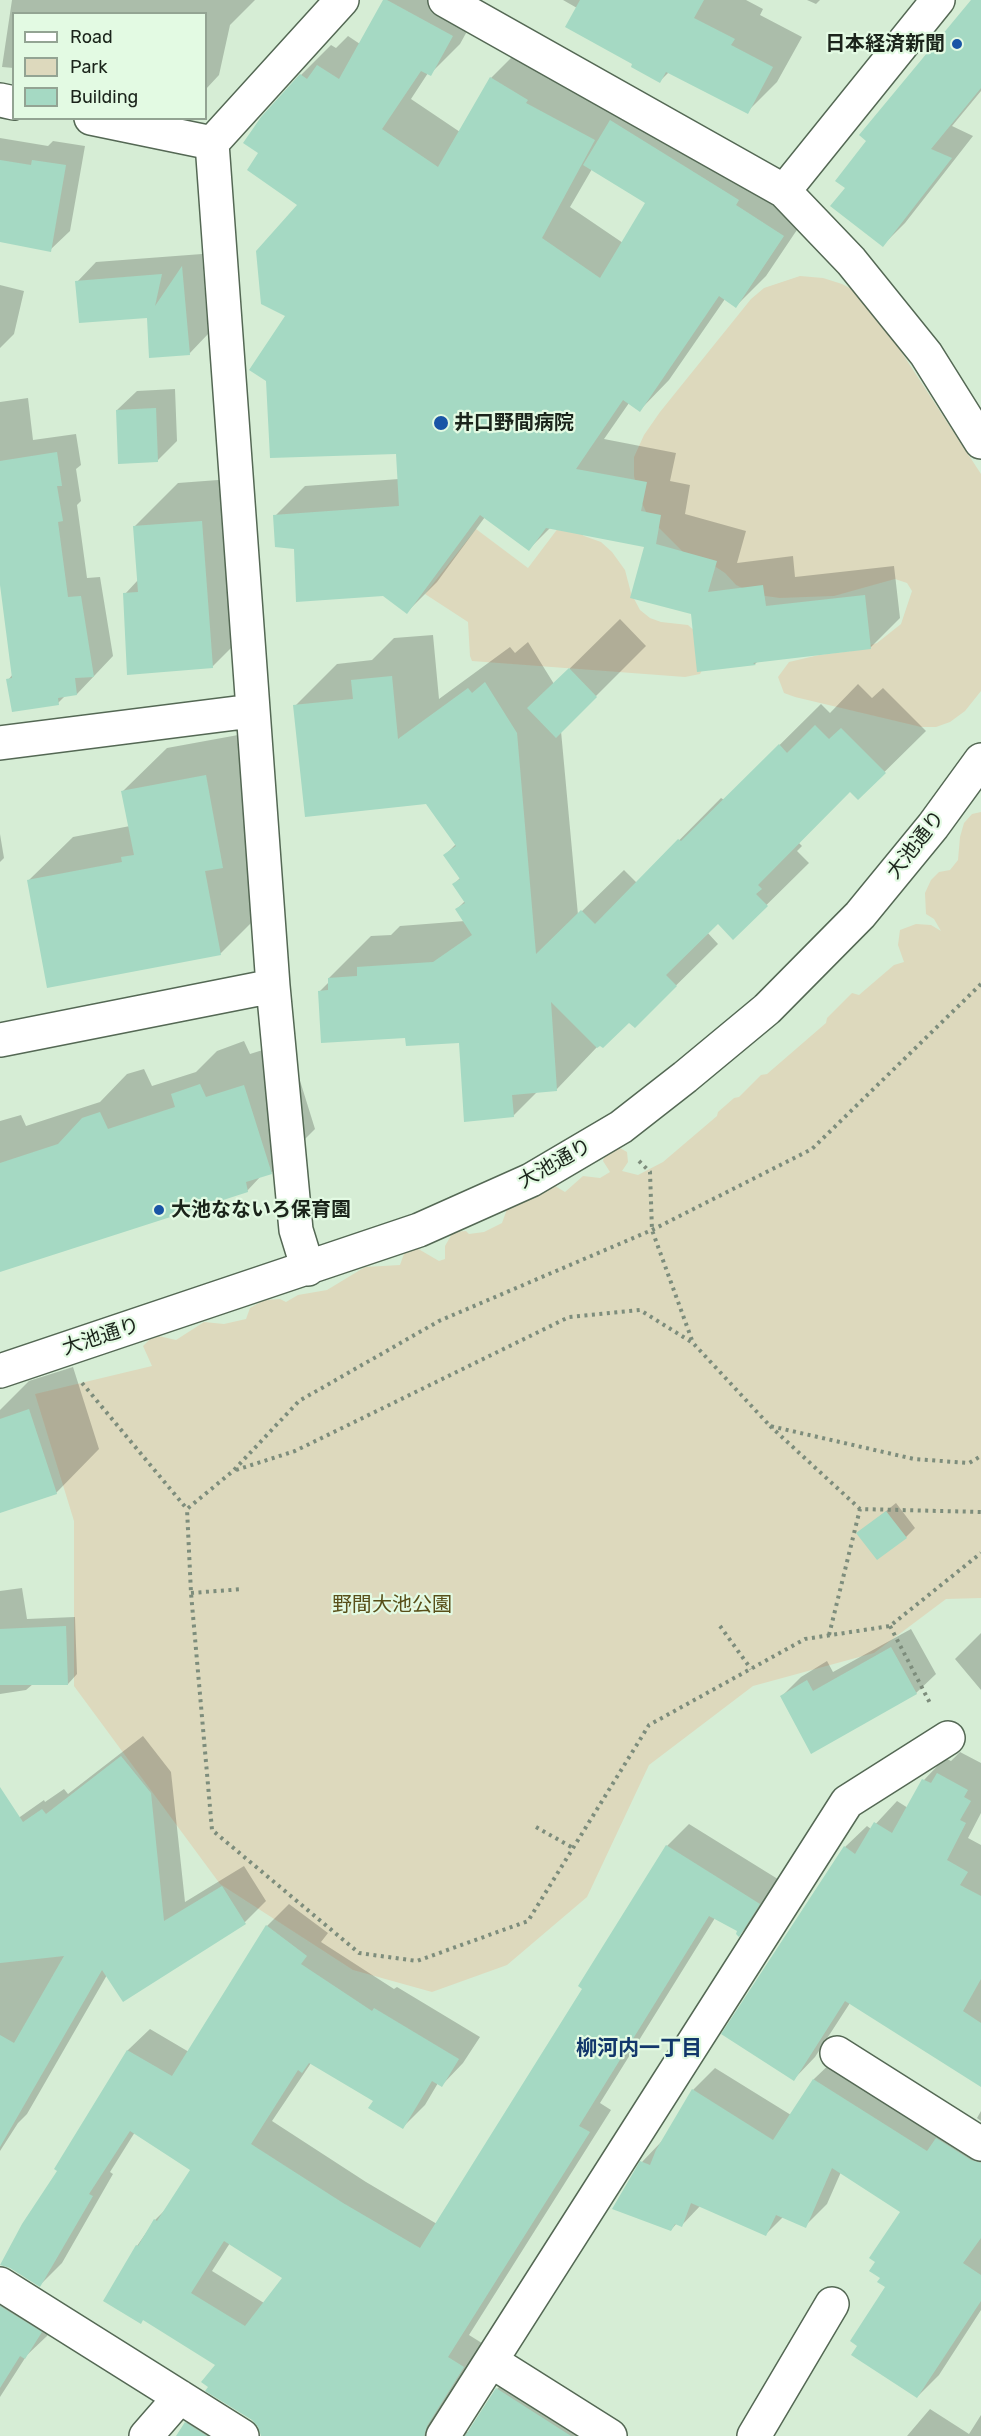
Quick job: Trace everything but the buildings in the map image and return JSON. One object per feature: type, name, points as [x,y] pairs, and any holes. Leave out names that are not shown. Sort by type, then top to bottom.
[{"type":"street","points":[[308,1269],[296,1230],[273,986],[212,143],[342,0]]},
{"type":"street","points":[[445,0],[784,191],[851,261],[926,354],[981,442]]},
{"type":"street","points":[[784,191],[938,0]]},
{"type":"street","points":[[101,120],[212,143]]},
{"type":"street","points":[[0,743],[252,711]]},
{"type":"street","name":"大池通り","points":[[0,1371],[419,1230],[531,1180],[621,1127],[686,1077],[767,1009],[860,915],[933,826],[981,760]]},
{"type":"street","points":[[0,1040],[273,986]]},
{"type":"street","points":[[443,2436],[847,1802],[948,1738]]},
{"type":"street","points":[[837,2053],[981,2144]]},
{"type":"street","points":[[0,2284],[242,2436]]},
{"type":"street","points":[[754,2436],[832,2304]]},
{"type":"street","points":[[491,2361],[610,2436]]},
{"type":"street","points":[[146,2436],[180,2397]]},
{"type":"path","points":[[187,1509],[233,1471],[299,1401],[309,1395],[439,1321],[652,1230],[812,1149],[981,984]]},
{"type":"path","points":[[632,1154],[650,1172],[652,1230],[693,1343]]},
{"type":"path","points":[[233,1471],[295,1451],[569,1317],[640,1310],[693,1343],[770,1426],[860,1509],[981,1512]]},
{"type":"path","points":[[76,1376],[187,1509],[191,1593],[212,1830],[359,1953],[417,1961],[528,1921],[649,1725],[805,1639],[890,1626],[981,1553]]},
{"type":"path","points":[[770,1426],[914,1459],[969,1463],[981,1456]]},
{"type":"path","points":[[829,1635],[860,1509]]},
{"type":"path","points":[[191,1593],[243,1589]]},
{"type":"path","points":[[720,1626],[752,1669]]},
{"type":"path","points":[[890,1626],[948,1738]]},
{"type":"path","points":[[536,1827],[573,1848]]},
{"type":"green space","points":[[800,276],[823,278],[859,293],[874,310],[981,474],[981,691],[965,711],[950,722],[936,727],[921,727],[795,697],[784,693],[778,677],[789,662],[851,651],[877,643],[901,624],[912,591],[907,583],[895,579],[834,596],[780,598],[757,595],[736,585],[725,573],[705,560],[683,552],[649,518],[638,495],[634,476],[634,457],[644,435],[660,412],[751,299],[764,288]]},
{"type":"green space","points":[[565,519],[584,536],[601,542],[612,552],[625,570],[631,593],[640,610],[650,618],[661,622],[688,625],[701,637],[705,664],[700,674],[685,677],[472,661],[468,622],[425,594],[476,529],[528,568]]},
{"type":"green space","name":"野間大池公園","points":[[981,812],[981,1598],[946,1599],[874,1653],[753,1686],[649,1765],[587,1897],[507,1965],[432,1992],[353,1970],[220,1884],[74,1686],[74,1521],[35,1394],[152,1366],[143,1346],[154,1335],[176,1340],[204,1322],[224,1324],[246,1319],[250,1308],[264,1300],[280,1299],[286,1302],[298,1295],[327,1290],[365,1267],[400,1265],[405,1251],[415,1247],[439,1261],[445,1259],[445,1246],[453,1232],[466,1231],[469,1234],[484,1232],[502,1223],[507,1209],[520,1197],[539,1188],[555,1186],[565,1192],[583,1176],[600,1178],[610,1172],[603,1161],[606,1149],[618,1147],[627,1152],[628,1162],[622,1171],[638,1175],[663,1162],[717,1116],[718,1112],[734,1098],[739,1097],[761,1075],[767,1074],[826,1023],[827,1018],[852,993],[859,995],[894,965],[904,962],[898,945],[900,930],[916,924],[931,925],[941,931],[934,919],[926,914],[925,893],[931,880],[939,872],[950,870],[958,860],[964,823],[972,814]]},
{"type":"place","name":"日本経済新聞","points":[[957,44]]},
{"type":"place","name":"井口野間病院","points":[[441,423]]},
{"type":"place","name":"大池なないろ保育園","points":[[159,1210]]},
{"type":"district","name":"柳河内一丁目","points":[[639,2049]]}]
